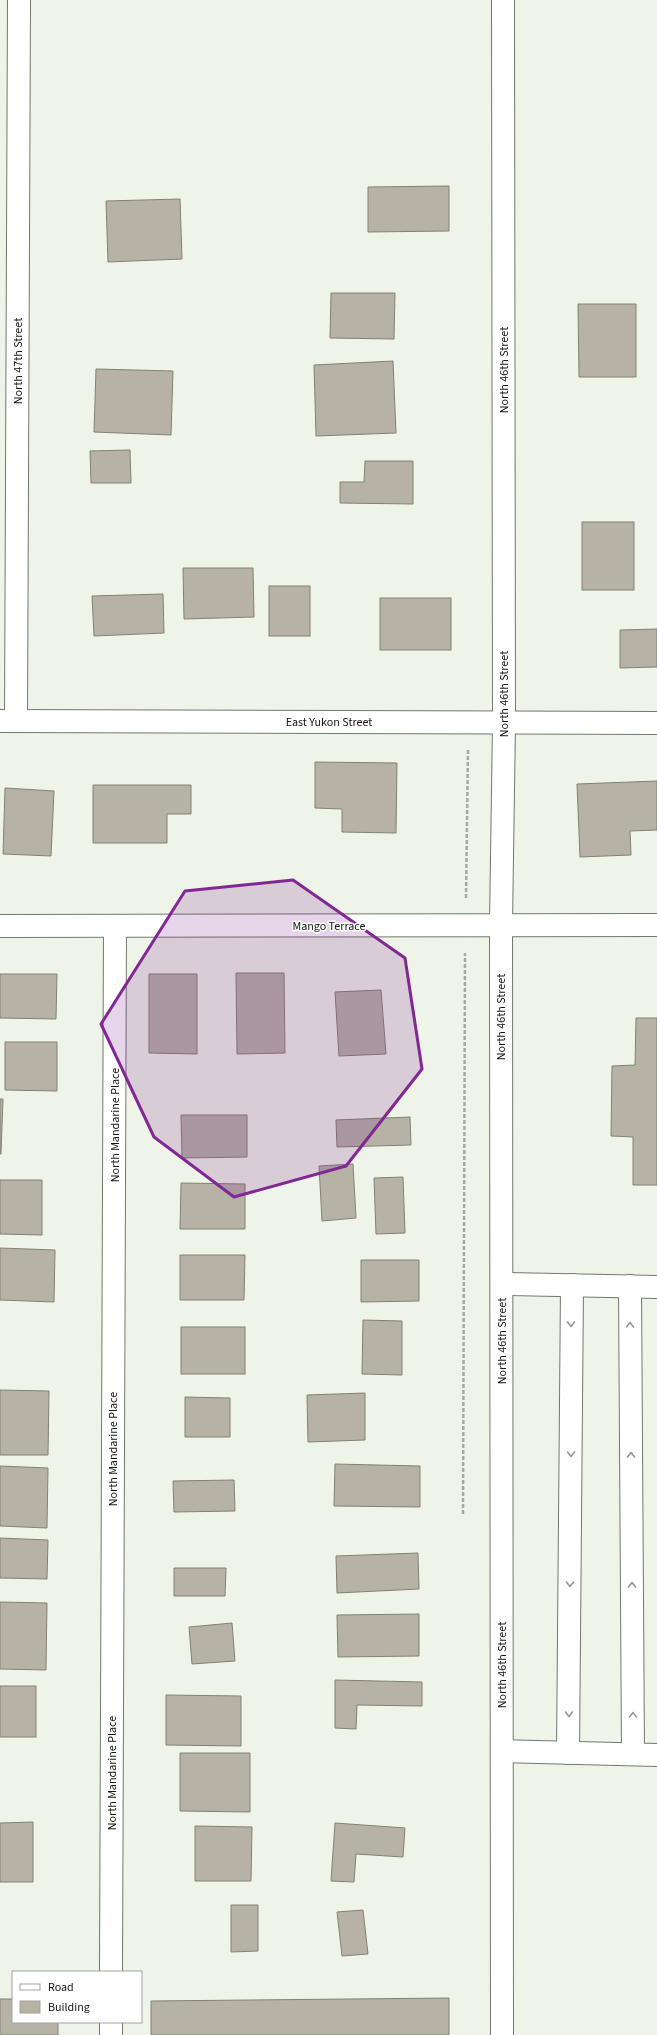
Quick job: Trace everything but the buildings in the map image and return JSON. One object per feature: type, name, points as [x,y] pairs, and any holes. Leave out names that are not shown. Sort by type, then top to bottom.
[{"type":"street","name":"North 47th Street","points":[[8,721],[19,0]]},
{"type":"street","name":"North 46th Street","points":[[502,2035],[501,924],[504,723],[503,0]]},
{"type":"street","name":"East Yukon Street","points":[[8,721],[657,723]]},
{"type":"street","name":"Mango Terrace","points":[[0,926],[465,926],[501,924],[657,925]]},
{"type":"street","name":"North Mandarine Place","points":[[111,1971],[115,926]]},
{"type":"street","points":[[502,1284],[657,1287]]},
{"type":"street","points":[[568,1753],[572,1285]]},
{"type":"street","points":[[630,1286],[633,1754]]},
{"type":"street","points":[[502,1751],[657,1755]]},
{"type":"street","points":[[111,2023],[111,2035]]},
{"type":"path","points":[[463,1514],[467,722]]},
{"type":"highlighted area","points":[[293,880],[405,958],[422,1069],[346,1166],[234,1197],[154,1137],[101,1024],[185,891]]}]
